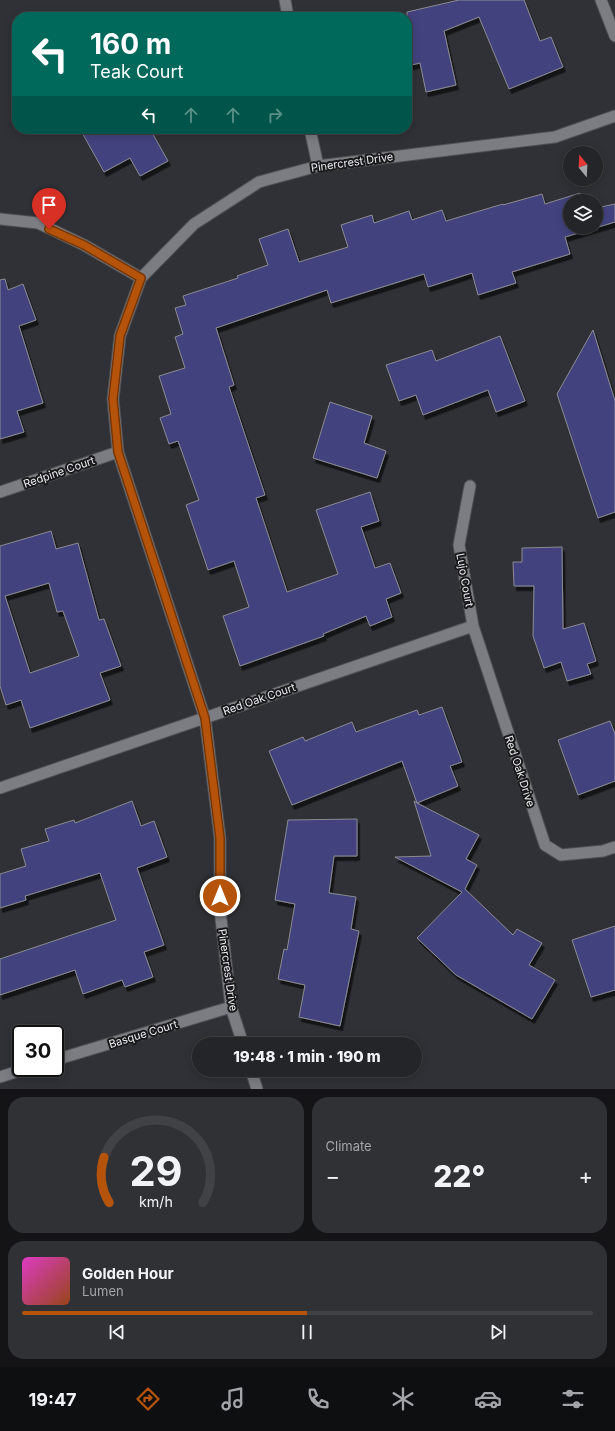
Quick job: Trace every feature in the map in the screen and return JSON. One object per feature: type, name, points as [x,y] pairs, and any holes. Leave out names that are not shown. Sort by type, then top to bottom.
[{"type":"street","points":[[285,0],[287,12]]},
{"type":"street","points":[[601,0],[615,36]]},
{"type":"street","name":"Pinercrest Drive","points":[[241,1037],[231,1007],[220,910],[220,838],[205,718],[118,452],[113,399],[120,336],[141,278],[194,224],[259,182],[318,166],[555,137],[615,116]]},
{"type":"street","points":[[311,134],[318,166]]},
{"type":"street","points":[[0,219],[38,223],[84,245],[141,278]]},
{"type":"street","name":"Redpine Court","points":[[0,492],[118,452]]},
{"type":"street","name":"Lujo Court","points":[[470,486],[459,545],[473,626]]},
{"type":"street","name":"Red Oak Court","points":[[0,788],[473,626]]},
{"type":"street","name":"Red Oak Drive","points":[[473,626],[545,845],[561,855],[603,851],[615,847]]},
{"type":"street","name":"Basque Court","points":[[64,1057],[231,1007]]},
{"type":"street","points":[[0,1076],[12,1073]]},
{"type":"street","points":[[253,1077],[257,1089]]},
{"type":"building","points":[[459,0],[524,0],[540,41],[551,37],[563,67],[509,89],[479,17],[444,31],[456,85],[426,92],[420,63],[412,65],[412,12],[407,12]]},
{"type":"building","points":[[83,134],[153,134],[168,161],[140,176],[130,158],[104,172]]},
{"type":"building","points":[[542,194],[545,204],[563,198],[563,234],[575,234],[565,237],[570,254],[512,272],[516,283],[478,295],[472,273],[428,287],[424,274],[331,303],[327,290],[216,328],[234,385],[229,387],[265,495],[256,498],[287,592],[338,574],[316,510],[370,492],[379,521],[361,527],[375,568],[390,563],[401,593],[386,599],[392,617],[370,626],[366,616],[323,634],[324,636],[240,666],[223,616],[249,607],[234,561],[208,570],[186,505],[199,500],[178,441],[169,444],[160,418],[171,414],[159,376],[185,368],[175,337],[183,334],[175,308],[186,305],[183,296],[238,278],[237,276],[268,265],[259,239],[288,229],[299,262],[348,247],[341,225],[372,215],[374,223],[409,211],[412,220],[442,210],[446,221]]},
{"type":"building","points":[[615,204],[615,222],[603,226],[603,207]]},
{"type":"building","points":[[5,279],[8,290],[23,284],[36,320],[19,326],[43,403],[17,411],[24,432],[0,439],[0,280]]},
{"type":"building","points":[[593,330],[615,401],[615,512],[598,518],[557,394]]},
{"type":"building","points":[[500,336],[525,401],[496,412],[488,390],[423,415],[416,395],[399,401],[386,365],[432,350],[436,361]]},
{"type":"building","points":[[330,402],[372,416],[364,443],[386,451],[377,478],[313,458]]},
{"type":"building","points":[[51,531],[56,549],[78,543],[99,620],[104,619],[121,666],[100,673],[110,700],[30,728],[21,700],[6,705],[0,686],[0,546]],"holes":[[[49,583],[57,612],[63,611],[79,656],[30,673],[5,596]]]},
{"type":"building","points":[[562,547],[563,629],[584,623],[596,661],[587,664],[591,674],[567,681],[561,662],[544,668],[533,636],[534,586],[514,586],[513,562],[522,562],[522,548]]},
{"type":"building","points":[[442,707],[462,762],[450,766],[458,786],[417,803],[402,761],[292,805],[269,751],[303,737],[305,741],[352,722],[356,732],[417,710],[419,715]]},
{"type":"building","points":[[610,721],[615,734],[615,781],[578,795],[558,740]]},
{"type":"building","points":[[132,801],[141,826],[154,821],[167,857],[137,868],[164,945],[144,952],[153,977],[125,987],[122,980],[83,994],[75,970],[0,995],[0,959],[116,920],[100,873],[25,896],[26,900],[0,908],[0,874],[26,866],[21,849],[49,841],[45,829],[74,820],[75,823]]},
{"type":"building","points":[[414,801],[479,835],[466,859],[477,865],[465,889],[513,935],[517,929],[542,943],[529,965],[555,980],[532,1019],[456,975],[417,938],[462,892],[395,857],[431,856]]},
{"type":"building","points":[[357,819],[357,856],[334,856],[329,893],[356,897],[351,929],[359,931],[340,1026],[299,1017],[305,985],[278,979],[284,949],[287,950],[295,904],[275,900],[288,820]]},
{"type":"building","points":[[615,926],[615,990],[591,997],[572,940]]},
{"type":"route","points":[[49,229],[84,245],[141,278],[120,336],[113,399],[118,452],[205,718],[220,838],[220,896]]}]
